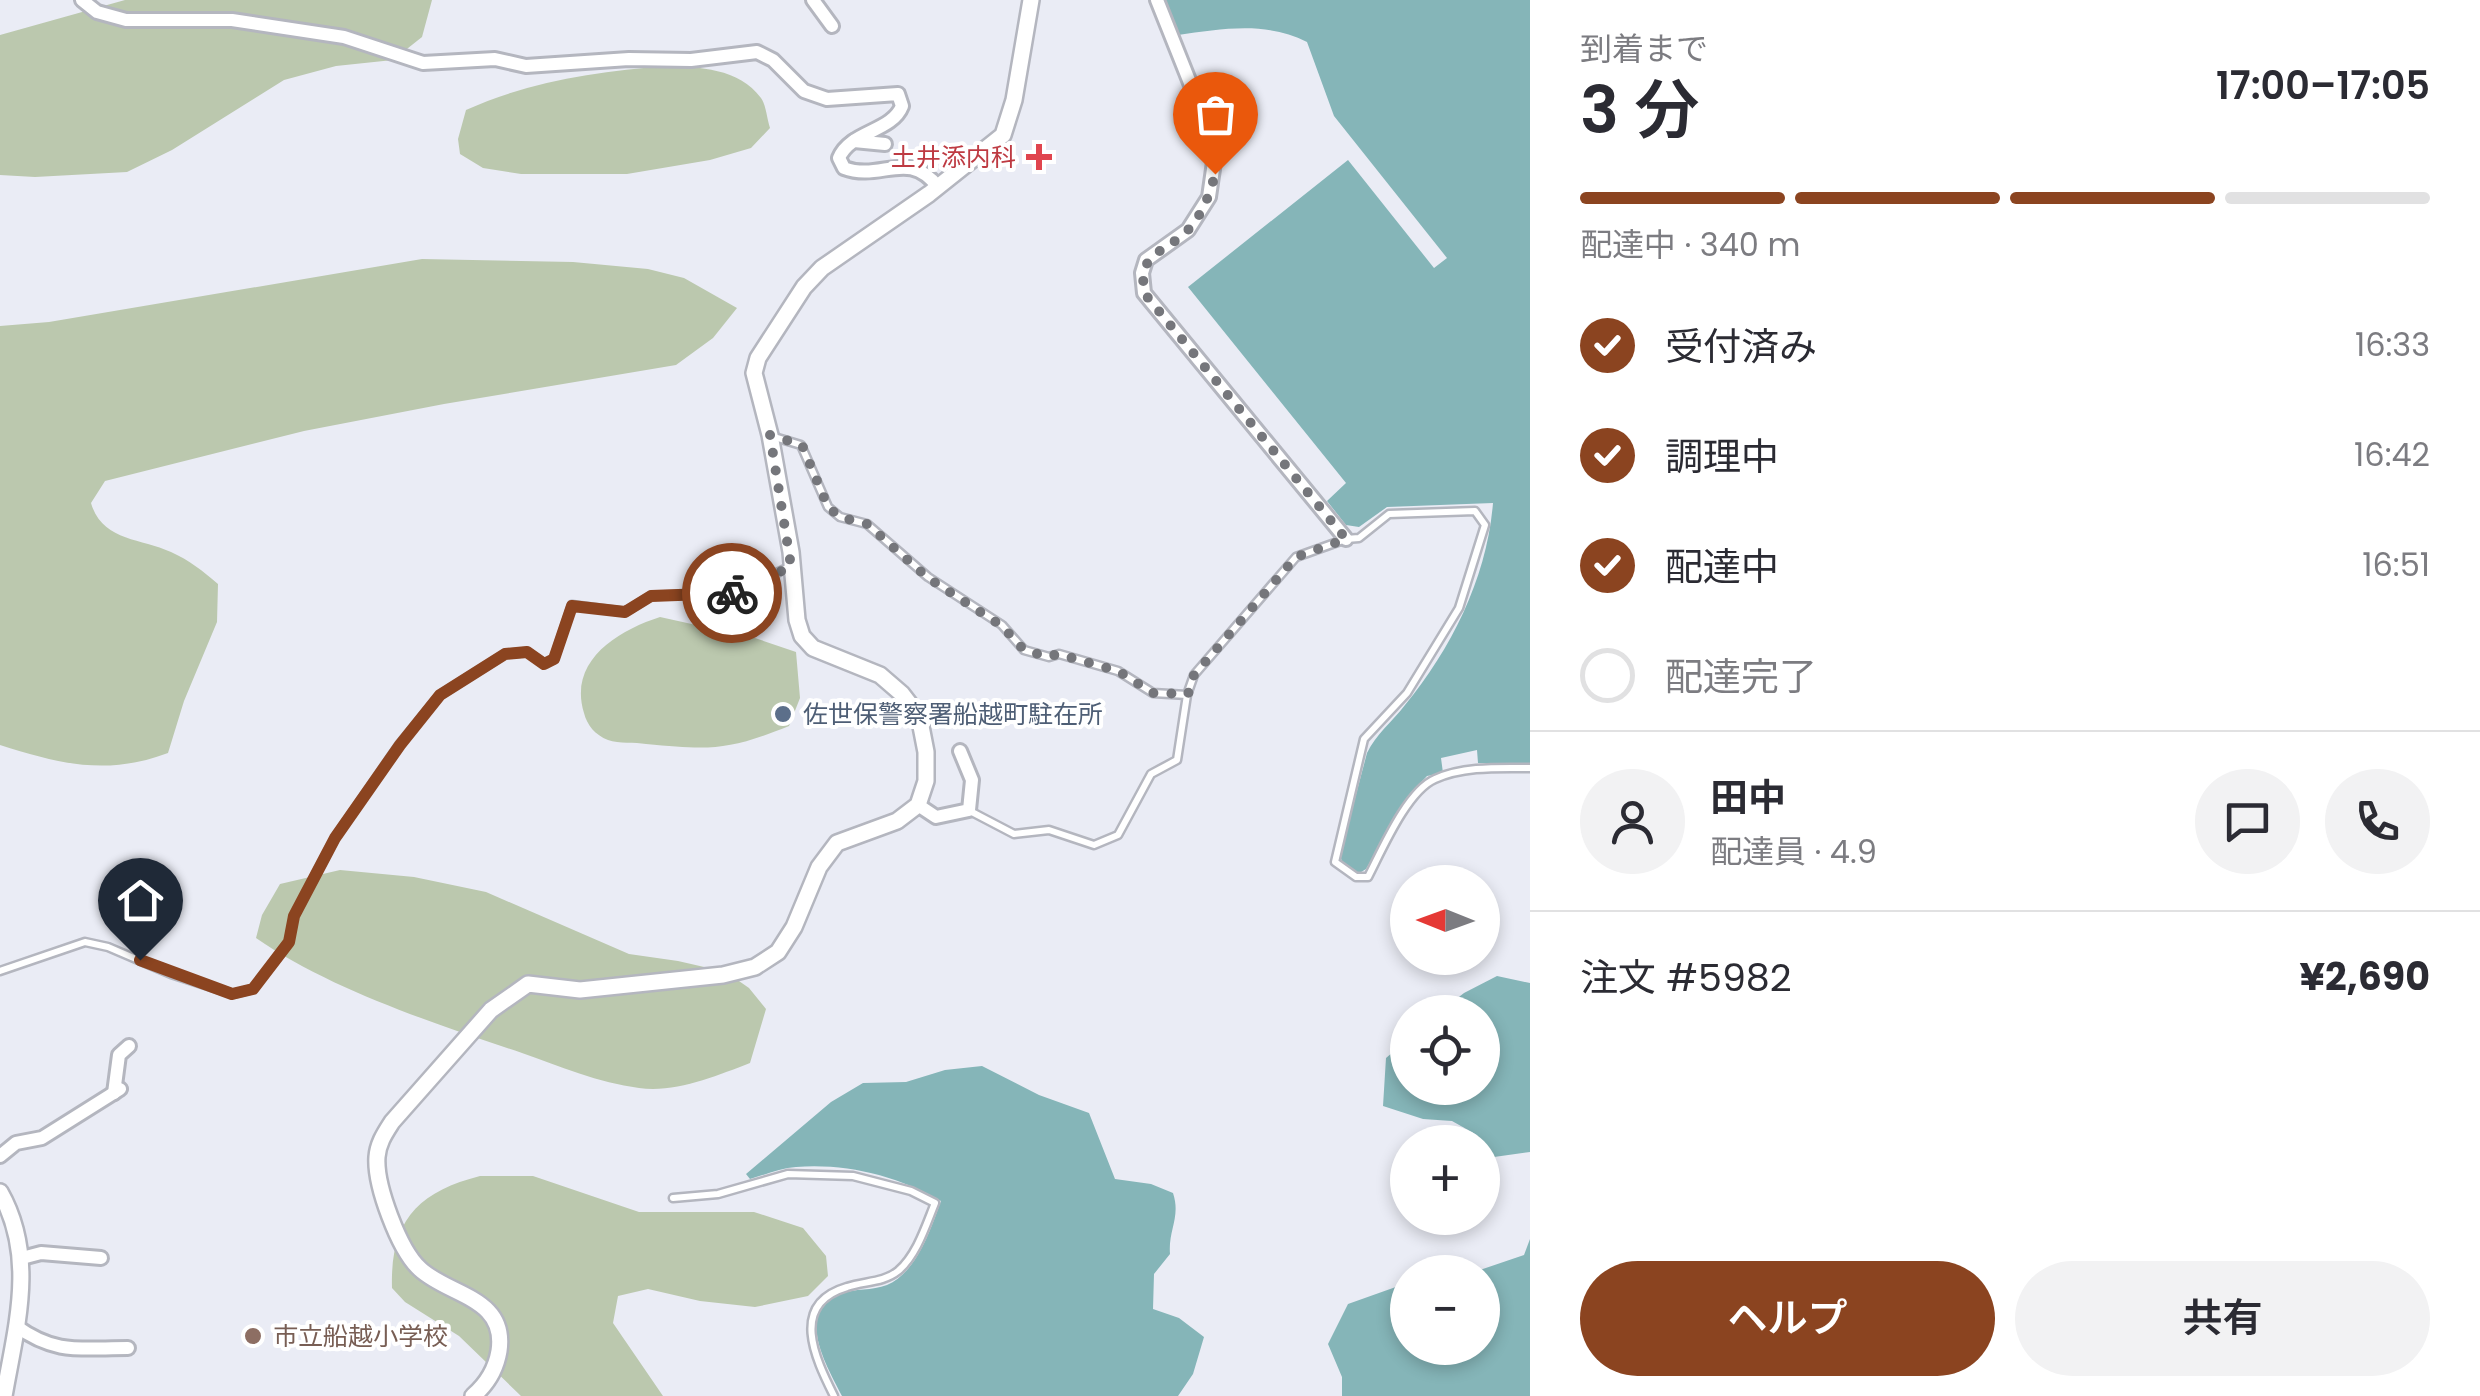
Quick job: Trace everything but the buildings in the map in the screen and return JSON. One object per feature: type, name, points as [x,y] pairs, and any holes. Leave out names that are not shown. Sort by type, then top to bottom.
[{"type":"street","points":[[82,0],[97,12],[126,20],[232,20],[344,37],[423,63],[495,59],[526,66],[630,58],[692,60],[757,52],[773,60],[804,91],[828,99],[898,94],[902,106],[898,116],[844,147],[839,158],[844,168],[859,174],[910,166],[928,174],[938,187]]},
{"type":"street","points":[[813,0],[832,26]]},
{"type":"street","points":[[473,1396],[496,1364],[501,1337],[491,1314],[420,1270],[397,1236],[376,1159],[381,1138],[392,1122],[491,1010],[528,984],[580,990],[723,975],[755,967],[778,952],[794,927],[820,867],[837,843],[897,820],[918,806],[926,780],[926,752],[919,716],[880,675],[812,648],[802,636],[770,435],[754,372],[758,358],[804,287],[822,268],[938,187],[1003,135],[1014,100],[1031,0]]},
{"type":"street","points":[[1157,0],[1216,148],[1209,197],[1188,230],[1146,260],[1142,274],[1144,293],[1346,539]]},
{"type":"street","points":[[854,142],[886,144]]},
{"type":"street","points":[[918,806],[936,817],[969,810],[972,780],[960,751]]},
{"type":"street","points":[[0,1156],[16,1143],[42,1138],[116,1091],[119,1055],[128,1046]]},
{"type":"street","points":[[0,1192],[15,1224],[23,1284],[16,1326],[6,1350],[4,1396]]},
{"type":"street","points":[[22,1258],[40,1253],[100,1258]]},
{"type":"street","points":[[16,1326],[53,1347],[128,1348]]},
{"type":"lane","points":[[770,435],[802,445],[828,507],[840,517],[867,524],[928,578],[1002,626],[1024,650],[1048,657],[1058,654],[1118,671],[1153,693],[1188,694]]},
{"type":"lane","points":[[969,810],[1014,834],[1049,830],[1094,845],[1118,835],[1151,774],[1177,760],[1194,675],[1296,557],[1359,538],[1389,514],[1475,511],[1485,525],[1459,608],[1407,692],[1364,739],[1335,862],[1356,877],[1368,877],[1395,825],[1434,779],[1479,768],[1530,768]]},
{"type":"lane","points":[[0,972],[85,942],[232,994],[253,989],[289,942],[294,916],[335,838],[440,695],[505,654],[527,652],[544,664],[554,659],[572,606],[625,612],[651,596],[746,592],[791,566]]},
{"type":"lane","points":[[674,1198],[718,1194],[788,1174],[852,1176],[911,1191],[934,1203],[918,1244],[900,1270],[826,1296],[814,1311],[810,1333],[819,1366],[834,1396]]},
{"type":"green space","points":[[125,0],[432,0],[422,37],[393,60],[336,66],[284,80],[172,150],[127,172],[0,175],[0,35]]},
{"type":"green space","points":[[666,66],[705,69],[742,80],[761,98],[770,128],[751,148],[710,160],[627,174],[521,174],[483,168],[460,154],[458,139],[466,110],[489,100],[564,79]]},
{"type":"green space","points":[[422,259],[573,262],[648,269],[684,278],[737,308],[713,338],[676,365],[304,431],[105,481],[91,503],[104,525],[113,532],[178,555],[218,584],[217,622],[184,701],[168,753],[104,766],[43,758],[0,745],[0,326],[49,322]]},
{"type":"green space","points":[[660,617],[755,638],[796,652],[800,698],[789,726],[750,740],[703,748],[617,742],[595,732],[585,717],[581,695],[590,663],[613,640]]},
{"type":"green space","points":[[340,870],[414,877],[486,892],[629,954],[726,972],[749,988],[766,1009],[750,1063],[667,1088],[609,1082],[350,990],[256,938],[262,915],[280,884]]},
{"type":"green space","points":[[480,1176],[533,1176],[639,1212],[754,1212],[803,1228],[826,1256],[828,1276],[808,1296],[755,1307],[700,1301],[648,1289],[618,1296],[613,1323],[663,1396],[521,1396],[459,1336],[405,1302],[392,1288],[396,1245],[412,1213],[439,1191]]},
{"type":"water","points":[[1164,0],[1530,0],[1530,764],[1478,763],[1477,750],[1441,758],[1443,773],[1427,776],[1411,793],[1366,869],[1358,874],[1342,862],[1340,855],[1367,753],[1422,683],[1452,636],[1475,584],[1493,503],[1387,507],[1359,527],[1346,525],[1327,501],[1346,483],[1188,287],[1348,160],[1434,268],[1447,258],[1334,116],[1307,42],[1260,29],[1178,35]]},
{"type":"water","points":[[1497,976],[1530,983],[1530,1152],[1500,1156],[1500,1125],[1459,1125],[1383,1106],[1386,1058],[1390,1055],[1390,1105],[1500,1105],[1500,995],[1461,995]]},
{"type":"water","points":[[982,1066],[1039,1095],[1089,1113],[1115,1179],[1151,1184],[1173,1193],[1176,1209],[1170,1254],[1154,1274],[1153,1309],[1179,1318],[1204,1337],[1193,1374],[1178,1396],[842,1396],[818,1341],[819,1314],[826,1303],[840,1294],[887,1285],[907,1270],[921,1249],[941,1201],[889,1178],[853,1169],[796,1167],[750,1179],[746,1174],[831,1102],[863,1083],[906,1082],[945,1070]]},
{"type":"water","points":[[1530,1239],[1530,1396],[1342,1396],[1342,1377],[1328,1344],[1348,1304],[1390,1289],[1390,1365],[1500,1365],[1500,1263],[1524,1255]]},
{"type":"way so far","points":[[732,593],[746,592],[791,566],[770,435],[802,445],[828,507],[840,517],[867,524],[928,578],[1002,626],[1024,650],[1048,657],[1058,654],[1118,671],[1153,693],[1188,694],[1194,675],[1296,557],[1346,539],[1144,293],[1142,274],[1146,260],[1188,230],[1209,197],[1215,174]]},
{"type":"place","name":"土井添内科","points":[[1039,157]]},
{"type":"place","name":"佐世保警察署船越町駐在所","points":[[783,714]]},
{"type":"place","name":"市立船越小学校","points":[[253,1336]]},
{"type":"route","points":[[140,960],[232,994],[253,989],[289,942],[294,916],[335,838],[440,695],[505,654],[527,652],[544,664],[554,659],[572,606],[625,612],[651,596],[732,593]]}]
